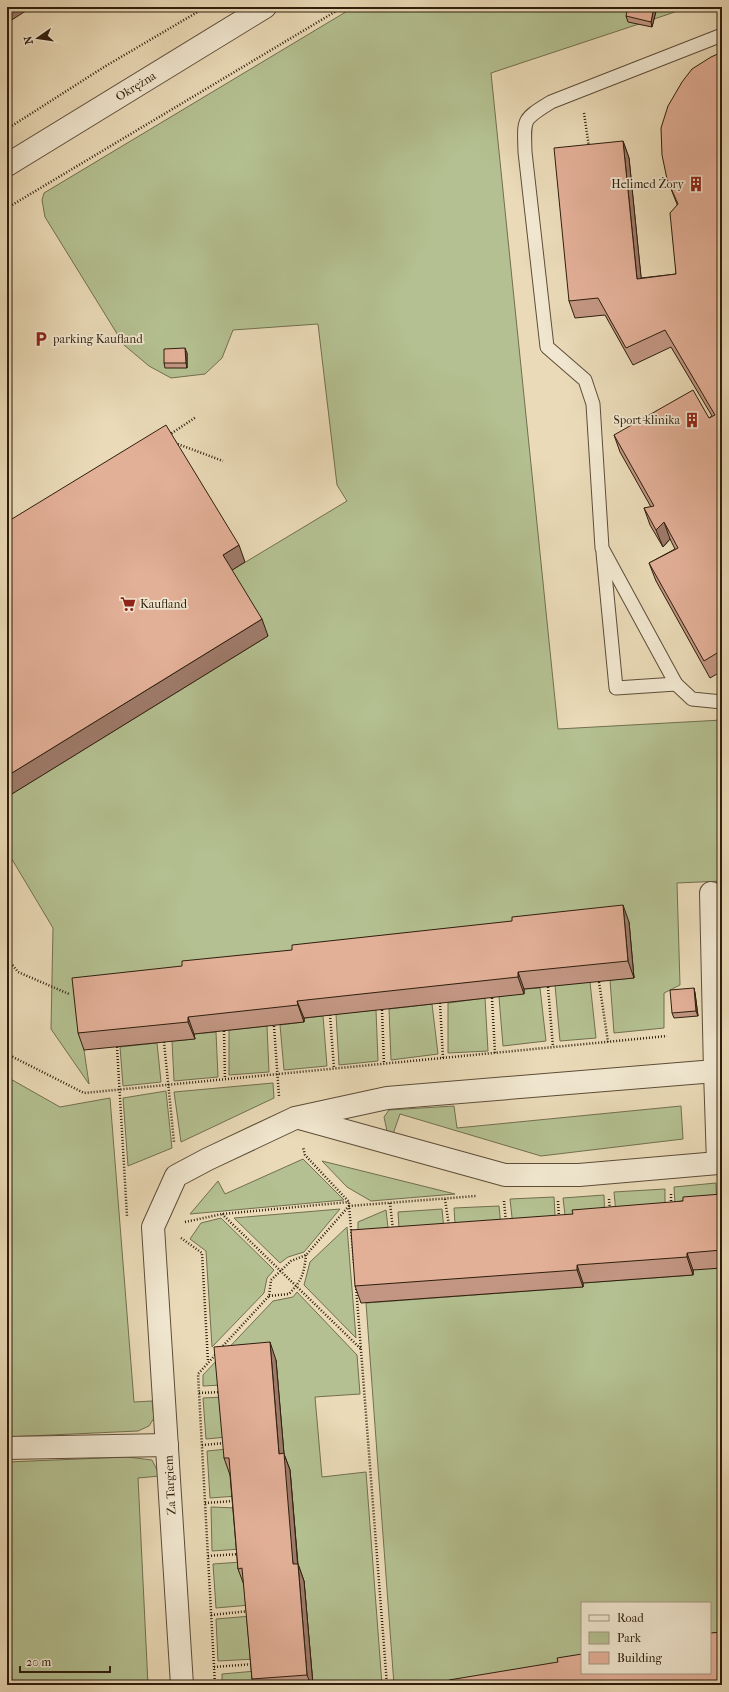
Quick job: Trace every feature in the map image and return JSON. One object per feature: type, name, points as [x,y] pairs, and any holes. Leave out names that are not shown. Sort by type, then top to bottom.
[{"type":"street","name":"Okrężna","points":[[7,165],[265,7]]},
{"type":"street","points":[[296,1118],[505,1175],[579,1176],[718,1163],[711,893]]},
{"type":"street","points":[[167,1444],[153,1227],[176,1176],[208,1158],[296,1118],[387,1098],[715,1071]]},
{"type":"street","name":"Za Targiem","points":[[7,1448],[167,1444],[182,1685]]},
{"type":"lane","points":[[676,684],[616,688],[602,548],[593,404],[585,380],[547,347],[525,152],[525,124],[530,115],[551,102],[722,35]]},
{"type":"lane","points":[[602,548],[676,684],[692,699],[722,702]]},
{"type":"path","points":[[7,129],[104,67],[206,7]]},
{"type":"path","points":[[7,208],[343,7]]},
{"type":"path","points":[[167,436],[196,418]]},
{"type":"path","points":[[172,442],[223,461]]},
{"type":"path","points":[[7,958],[18,972],[69,994]]},
{"type":"path","points":[[600,982],[608,1042]]},
{"type":"path","points":[[548,987],[553,1047]]},
{"type":"path","points":[[492,998],[495,1053]]},
{"type":"path","points":[[440,1003],[443,1058]]},
{"type":"path","points":[[382,1010],[384,1064]]},
{"type":"path","points":[[330,1015],[334,1068]]},
{"type":"path","points":[[274,1026],[279,1096]]},
{"type":"path","points":[[224,1031],[225,1079]]},
{"type":"path","points":[[7,1054],[84,1093],[667,1036]]},
{"type":"path","points":[[164,1042],[174,1142]]},
{"type":"path","points":[[117,1047],[127,1216]]},
{"type":"path","points":[[296,1118],[305,1156],[349,1202],[354,1270]]},
{"type":"path","points":[[670,1189],[672,1212]]},
{"type":"path","points":[[503,1194],[506,1229]]},
{"type":"path","points":[[608,1194],[611,1216]]},
{"type":"path","points":[[215,1685],[198,1374],[269,1296],[271,1280],[291,1261],[306,1255],[349,1206],[480,1196]]},
{"type":"path","points":[[557,1197],[560,1226]]},
{"type":"path","points":[[446,1199],[450,1234]]},
{"type":"path","points":[[184,1218],[181,1223],[222,1214],[349,1202]]},
{"type":"path","points":[[390,1203],[394,1231]]},
{"type":"path","points":[[222,1214],[361,1349]]},
{"type":"path","points":[[181,1230],[181,1238],[202,1254],[208,1362]]},
{"type":"path","points":[[269,1296],[289,1294],[300,1283],[306,1255]]},
{"type":"path","points":[[356,1286],[387,1685]]},
{"type":"path","points":[[199,1393],[223,1392]]},
{"type":"path","points":[[202,1444],[227,1443]]},
{"type":"path","points":[[205,1503],[237,1501]]},
{"type":"path","points":[[208,1556],[241,1554]]},
{"type":"path","points":[[211,1615],[250,1611]]},
{"type":"path","points":[[214,1667],[255,1664]]},
{"type":"green space","points":[[354,7],[687,7],[491,73],[558,729],[722,720],[722,881],[677,883],[680,985],[664,993],[664,1028],[614,1033],[610,980],[634,978],[628,922],[84,1050],[89,1084],[51,1029],[53,928],[7,851],[7,797],[268,636],[229,572],[347,501],[337,485],[318,324],[233,330],[222,358],[205,374],[171,378],[149,366],[124,345],[45,217],[42,200],[44,193]]},
{"type":"green space","points":[[590,982],[596,1038],[560,1041],[555,985]]},
{"type":"green space","points":[[540,988],[546,1041],[503,1046],[499,997],[524,989]]},
{"type":"green space","points":[[485,998],[488,1051],[448,1053],[448,1003]]},
{"type":"green space","points":[[432,1004],[438,1054],[391,1060],[389,1009]]},
{"type":"green space","points":[[376,1010],[378,1061],[339,1065],[336,1014]]},
{"type":"green space","points":[[323,1016],[327,1066],[284,1070],[280,1025],[304,1022],[304,1018]]},
{"type":"green space","points":[[267,1026],[269,1072],[229,1075],[229,1030]]},
{"type":"green space","points":[[216,1032],[218,1077],[174,1081],[172,1041],[194,1039],[194,1034]]},
{"type":"green space","points":[[157,1043],[161,1082],[123,1086],[120,1047]]},
{"type":"green space","points":[[7,1077],[60,1107],[110,1098],[134,1402],[152,1401],[154,1418],[149,1426],[138,1431],[7,1437]]},
{"type":"green space","points":[[273,1083],[274,1098],[181,1142],[174,1092]]},
{"type":"green space","points":[[166,1091],[172,1148],[128,1166],[123,1098]]},
{"type":"green space","points":[[454,1106],[457,1128],[681,1106],[683,1139],[541,1156],[400,1114],[393,1134],[387,1131],[384,1117],[389,1110]]},
{"type":"green space","points":[[303,1159],[344,1200],[190,1214],[218,1181],[225,1194]]},
{"type":"green space","points":[[322,1161],[455,1194],[371,1201],[347,1187]]},
{"type":"green space","points":[[716,1183],[717,1212],[676,1220],[674,1187]]},
{"type":"green space","points":[[665,1189],[665,1220],[617,1224],[614,1192]]},
{"type":"green space","points":[[604,1195],[605,1225],[567,1232],[563,1198]]},
{"type":"green space","points":[[554,1197],[556,1233],[514,1236],[510,1199]]},
{"type":"green space","points":[[499,1206],[502,1237],[456,1240],[454,1208]]},
{"type":"green space","points":[[340,1209],[304,1252],[288,1257],[280,1263],[234,1218]]},
{"type":"green space","points":[[442,1209],[445,1241],[400,1244],[398,1212]]},
{"type":"green space","points":[[386,1210],[390,1245],[358,1247],[358,1222]]},
{"type":"green space","points":[[221,1218],[274,1270],[267,1278],[264,1293],[212,1347],[206,1251],[190,1239],[201,1223]]},
{"type":"green space","points":[[347,1227],[356,1338],[304,1285],[310,1262]]},
{"type":"green space","points":[[722,1265],[722,1650],[711,1652],[711,1602],[581,1602],[581,1672],[531,1685],[394,1685],[366,1303],[583,1287],[583,1283],[693,1275],[693,1267]]},
{"type":"green space","points":[[297,1292],[357,1355],[360,1394],[315,1397],[322,1477],[366,1472],[382,1685],[313,1685],[304,1581],[299,1581],[290,1471],[222,1385],[203,1386],[203,1375],[273,1301],[293,1297]]},
{"type":"green space","points":[[223,1397],[227,1437],[206,1439],[203,1398]]},
{"type":"green space","points":[[228,1449],[230,1475],[237,1496],[210,1498],[207,1451]]},
{"type":"green space","points":[[127,1457],[152,1460],[160,1476],[138,1478],[148,1685],[7,1685],[7,1681],[12,1684],[9,1553],[7,1552],[7,1462]]},
{"type":"green space","points":[[211,1507],[237,1508],[241,1549],[212,1551]]},
{"type":"green space","points":[[242,1562],[250,1605],[216,1608],[213,1564]]},
{"type":"green space","points":[[251,1616],[255,1659],[218,1661],[216,1619]]},
{"type":"green space","points":[[256,1671],[257,1685],[222,1685],[222,1674]]},
{"type":"building","points":[[628,7],[654,7],[651,22],[626,16]]},
{"type":"building","name":"Sport-klinika","points":[[720,53],[722,54],[722,650],[704,661],[649,563],[678,548],[664,522],[656,530],[644,508],[654,506],[614,435],[693,390],[709,418],[715,415],[665,330],[626,348],[598,298],[569,301],[554,148],[623,141],[637,279],[676,274],[670,213],[678,204],[667,179],[662,155],[661,128],[668,106],[682,82],[692,69]]},
{"type":"building","points":[[185,348],[186,363],[164,363],[164,349]]},
{"type":"building","name":"Kaufland","points":[[166,425],[239,545],[223,555],[262,619],[7,776],[7,522]]},
{"type":"building","points":[[623,905],[628,961],[518,972],[518,977],[297,1001],[298,1005],[188,1017],[188,1022],[78,1033],[72,978],[182,966],[182,961],[292,950],[292,945],[512,921],[512,917]]},
{"type":"building","points":[[694,988],[696,1011],[672,1013],[670,990]]},
{"type":"building","points":[[722,1194],[722,1250],[687,1253],[687,1257],[577,1265],[577,1270],[355,1286],[351,1230],[573,1214],[572,1210],[683,1201],[683,1197]]},
{"type":"building","points":[[270,1342],[279,1454],[284,1453],[293,1564],[298,1564],[307,1675],[252,1679],[242,1568],[238,1569],[229,1458],[224,1458],[214,1347]]},
{"type":"building","points":[[722,1632],[722,1685],[449,1685],[449,1680],[558,1662],[557,1658],[581,1654],[581,1674],[711,1674],[711,1633]]},
{"type":"place","name":"Helimed Żory","points":[[696,184]]},
{"type":"place","name":"parking Kaufland","points":[[41,339]]},
{"type":"place","name":"Sport-klinika","points":[[692,420]]},
{"type":"place","name":"Kaufland","points":[[128,604]]}]
